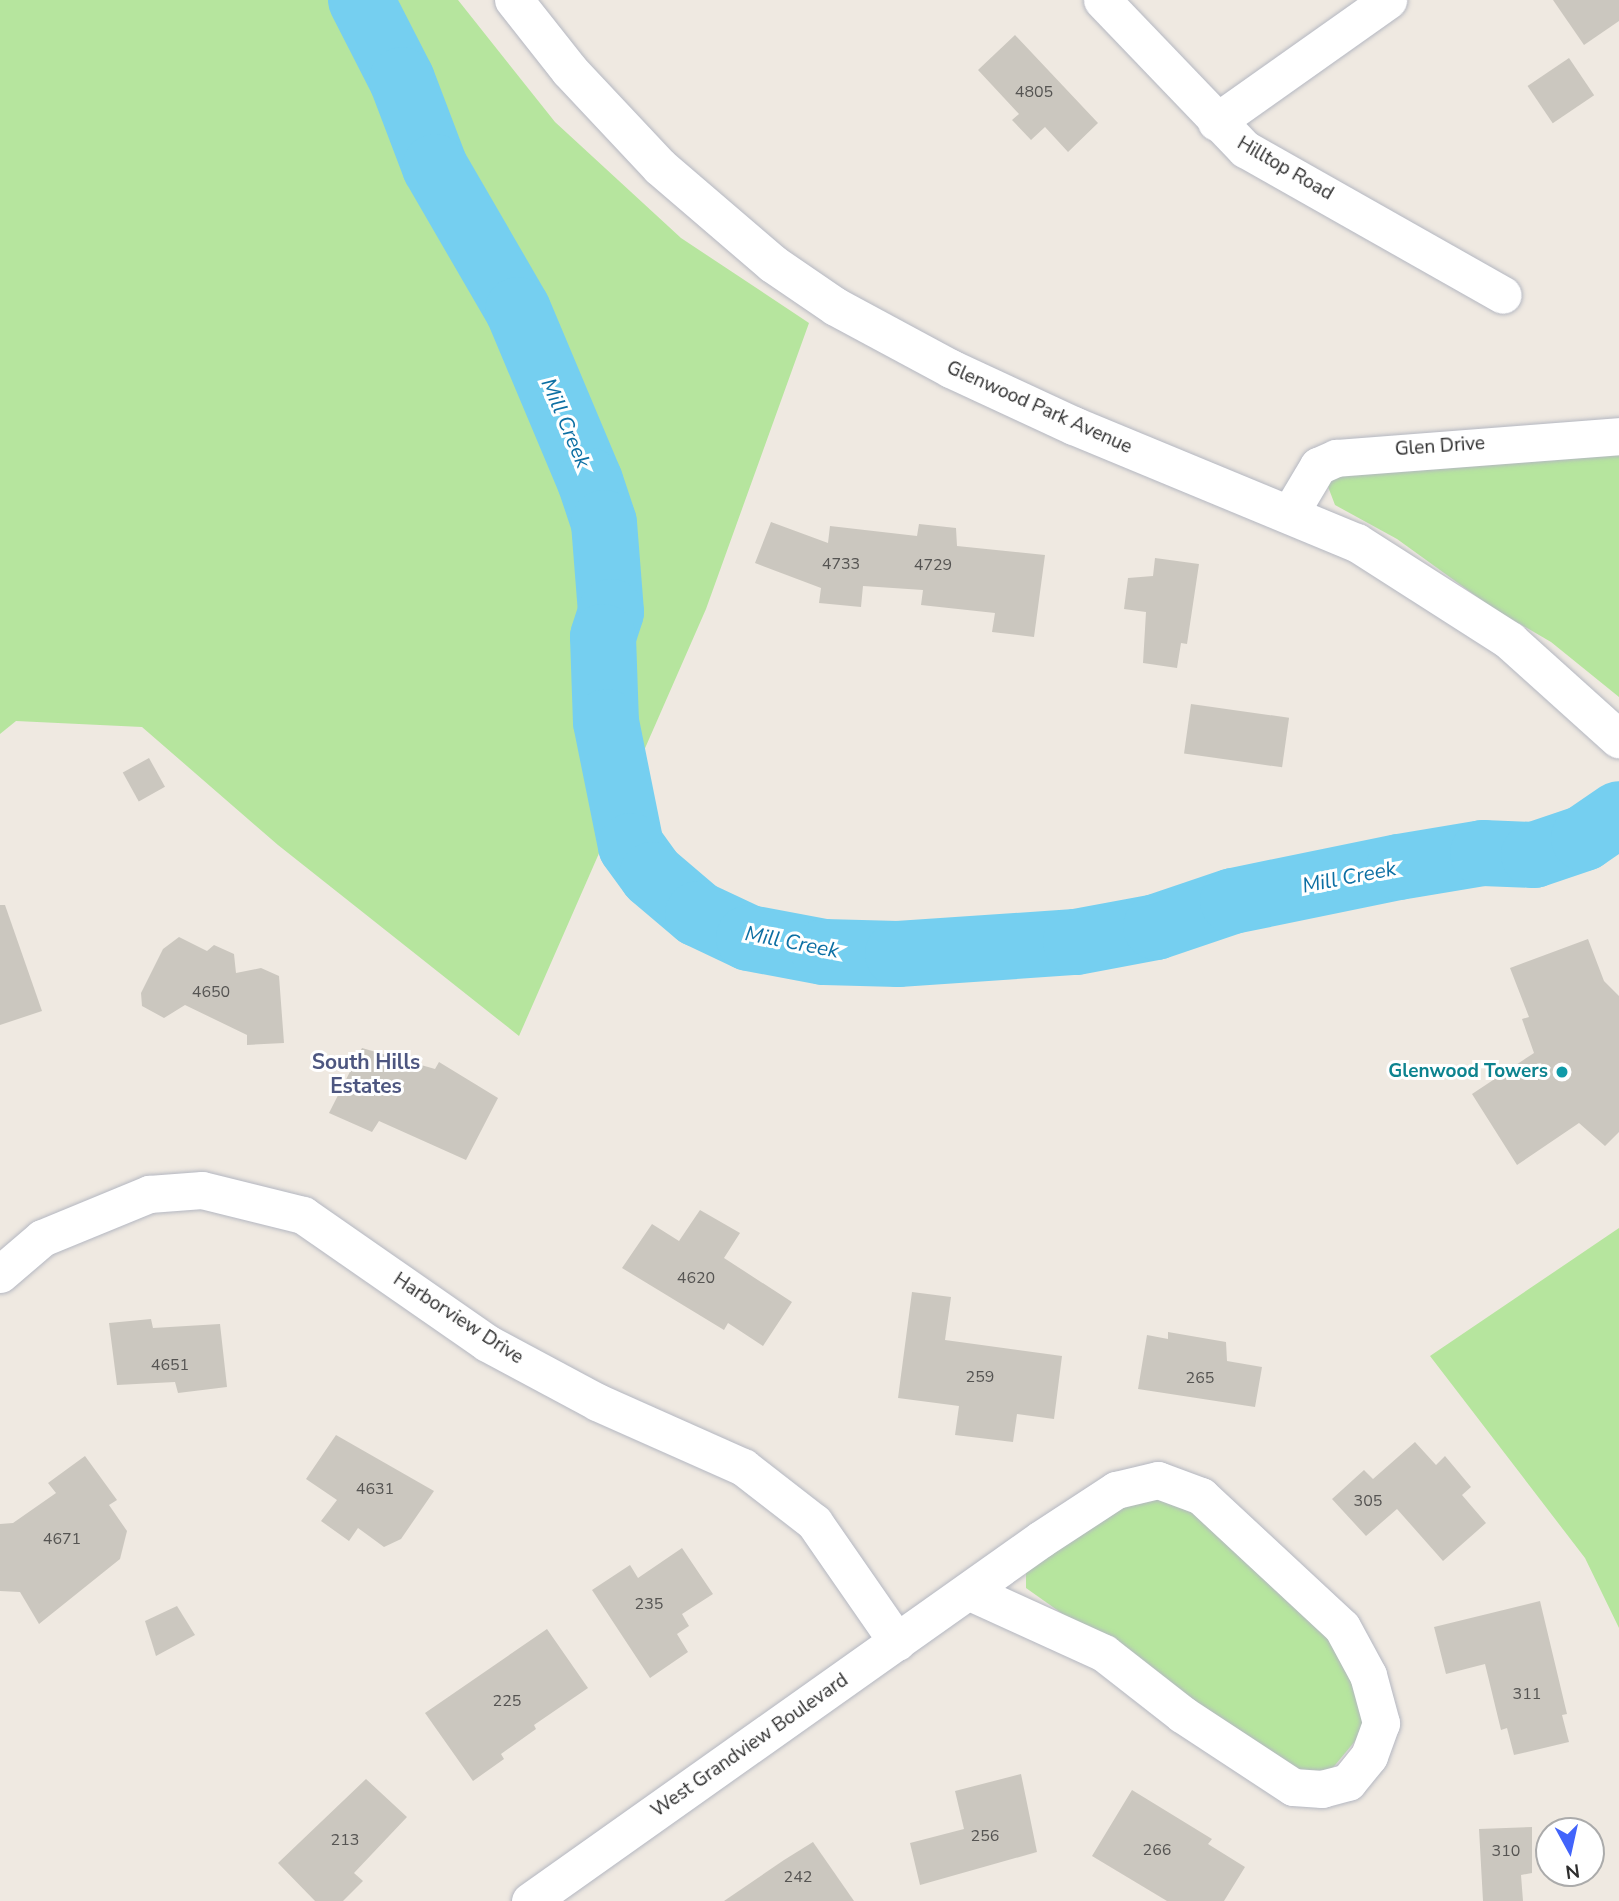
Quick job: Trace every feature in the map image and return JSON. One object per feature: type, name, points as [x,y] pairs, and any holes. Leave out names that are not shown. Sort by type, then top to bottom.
[{"type":"main road","name":"Glenwood Park Avenue","points":[[514,0],[570,71],[660,167],[763,256],[836,307],[951,369],[1074,426],[1290,513],[1357,543],[1460,605],[1510,641],[1617,737]]},
{"type":"street","name":"Hilltop Road","points":[[1102,0],[1216,122],[1245,149],[1503,295]]},
{"type":"street","points":[[1216,122],[1388,0]]},
{"type":"street","name":"Glen Drive","points":[[1290,513],[1318,466],[1336,458],[1619,436]]},
{"type":"street","name":"Harborview Drive","points":[[0,1273],[42,1238],[149,1194],[202,1190],[303,1215],[487,1343],[597,1402],[743,1467],[814,1522],[897,1642]]},
{"type":"street","name":"West Grandview Boulevard","points":[[530,1901],[897,1642],[1116,1490],[1158,1480],[1201,1496],[1272,1556],[1342,1627],[1368,1675],[1381,1723],[1369,1756],[1348,1782],[1322,1789],[1293,1787],[1182,1714],[1104,1653],[970,1592]]},
{"type":"green space","points":[[0,0],[458,0],[555,122],[681,238],[809,323],[706,609],[519,1036],[278,845],[142,727],[16,721],[0,734]]},
{"type":"green space","points":[[1619,451],[1619,697],[1551,642],[1494,609],[1397,539],[1335,505],[1327,484],[1334,474]]},
{"type":"green space","points":[[1619,1228],[1619,1628],[1585,1558],[1430,1356]]},
{"type":"green space","points":[[1164,1495],[1186,1506],[1330,1639],[1358,1690],[1364,1721],[1356,1740],[1331,1770],[1286,1772],[1026,1588],[1026,1571],[1133,1496]]},
{"type":"building","points":[[1553,0],[1619,0],[1619,21],[1584,45]]},
{"type":"building","points":[[1015,35],[1098,123],[1068,152],[1045,127],[1031,140],[1012,120],[1019,114],[978,70]]},
{"type":"building","points":[[1569,58],[1594,95],[1553,123],[1528,86]]},
{"type":"building","points":[[771,522],[828,543],[830,526],[917,536],[919,524],[956,528],[957,546],[1045,555],[1034,637],[992,632],[995,613],[921,605],[923,590],[863,586],[861,607],[819,603],[821,588],[755,563]]},
{"type":"building","points":[[1155,558],[1199,564],[1187,644],[1181,643],[1177,668],[1143,663],[1146,612],[1124,609],[1128,578],[1153,576]]},
{"type":"building","points":[[1191,704],[1289,718],[1282,767],[1184,754]]},
{"type":"building","points":[[149,758],[165,787],[139,801],[123,773]]},
{"type":"building","points":[[0,905],[5,905],[42,1011],[0,1025]]},
{"type":"building","points":[[179,937],[207,951],[214,945],[234,954],[236,973],[261,968],[279,976],[284,1043],[247,1045],[247,1035],[185,1005],[164,1018],[142,1006],[141,993],[163,949]]},
{"type":"building","name":"Glenwood Towers","points":[[1588,939],[1604,981],[1619,996],[1619,1132],[1605,1146],[1579,1123],[1517,1165],[1472,1094],[1534,1053],[1522,1019],[1529,1017],[1510,968]]},
{"type":"building","points":[[362,1048],[435,1069],[439,1062],[498,1098],[466,1160],[379,1121],[372,1132],[329,1113]]},
{"type":"building","points":[[700,1210],[740,1233],[724,1258],[792,1302],[763,1346],[728,1323],[724,1330],[622,1268],[652,1224],[679,1241]]},
{"type":"building","points":[[912,1292],[951,1297],[945,1340],[1062,1356],[1054,1419],[1017,1414],[1013,1442],[955,1435],[959,1406],[898,1398]]},
{"type":"building","points":[[151,1319],[153,1328],[220,1324],[227,1387],[178,1393],[175,1382],[117,1385],[109,1323]]},
{"type":"building","points":[[1168,1332],[1226,1342],[1227,1361],[1262,1367],[1255,1407],[1138,1389],[1147,1335],[1168,1339]]},
{"type":"building","points":[[336,1435],[434,1491],[401,1539],[384,1547],[358,1528],[349,1541],[321,1521],[337,1500],[306,1479]]},
{"type":"building","points":[[1415,1442],[1436,1465],[1445,1456],[1471,1487],[1462,1495],[1486,1523],[1443,1561],[1397,1509],[1366,1536],[1332,1499],[1364,1470],[1373,1479]]},
{"type":"building","points":[[85,1456],[117,1500],[109,1505],[127,1531],[120,1559],[39,1624],[20,1592],[0,1591],[0,1524],[13,1523],[56,1493],[48,1483]]},
{"type":"building","points":[[682,1548],[713,1594],[682,1614],[689,1626],[677,1634],[688,1652],[650,1678],[592,1590],[630,1565],[638,1578]]},
{"type":"building","points":[[1540,1601],[1567,1714],[1562,1715],[1569,1742],[1514,1755],[1507,1728],[1501,1730],[1485,1664],[1446,1674],[1434,1627]]},
{"type":"building","points":[[177,1606],[195,1635],[156,1656],[145,1621]]},
{"type":"building","points":[[547,1629],[588,1688],[534,1725],[536,1729],[501,1754],[504,1759],[473,1781],[425,1713]]},
{"type":"building","points":[[1021,1774],[1037,1852],[920,1885],[910,1843],[964,1829],[955,1791]]},
{"type":"building","points":[[366,1779],[407,1817],[354,1873],[363,1881],[343,1901],[315,1901],[278,1863]]},
{"type":"building","points":[[1132,1790],[1212,1839],[1208,1844],[1245,1867],[1224,1901],[1167,1901],[1092,1856]]},
{"type":"building","points":[[1532,1827],[1532,1873],[1521,1875],[1523,1901],[1483,1901],[1479,1829]]},
{"type":"building","points":[[813,1842],[854,1901],[724,1901],[784,1860]]},
{"type":"waterway","name":"Mill Creek","points":[[361,0],[402,80],[435,167],[518,310],[590,481],[604,523],[611,612],[603,637],[606,722],[631,846],[652,875],[698,914],[749,938],[824,952],[898,954],[1076,942],[1156,927],[1233,901],[1399,867],[1483,853],[1534,855],[1584,838],[1619,814]]},
{"type":"place","name":"Glenwood Towers","points":[[1562,1072]]},
{"type":"district","name":"South Hills Estates","points":[[366,1074]]}]
